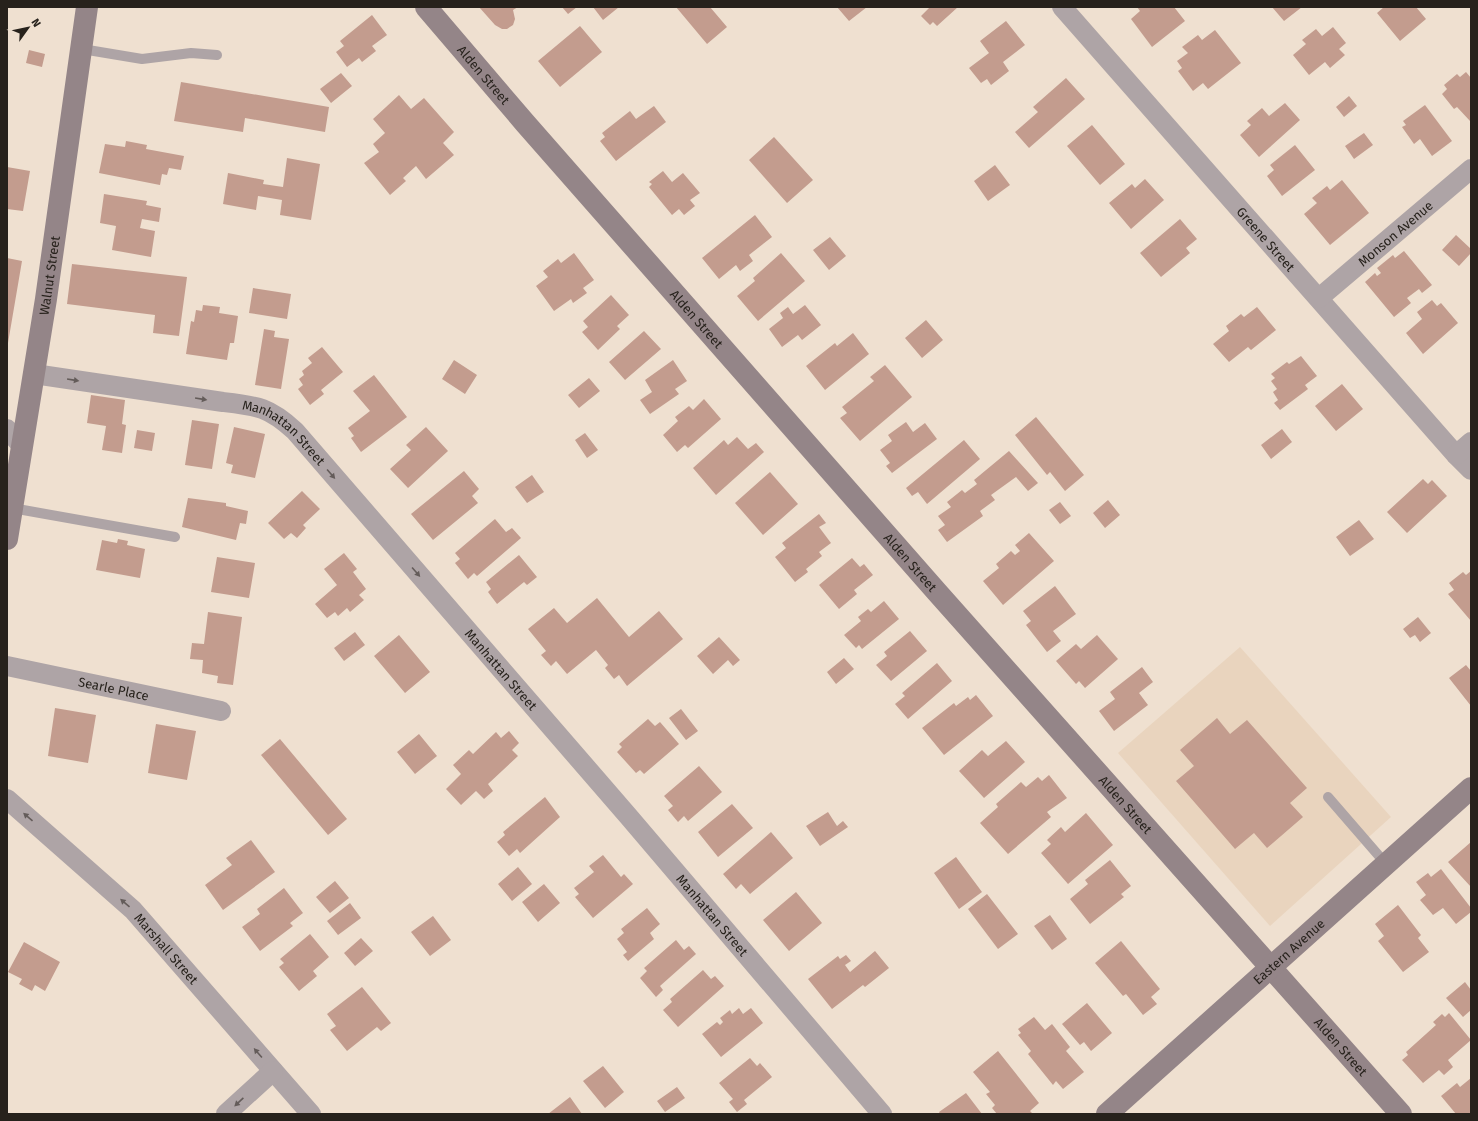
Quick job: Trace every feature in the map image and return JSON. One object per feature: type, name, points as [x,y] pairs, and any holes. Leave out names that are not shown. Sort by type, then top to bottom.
[{"type":"main road","name":"Alden Street","points":[[426,7],[535,135],[1400,1114]]},
{"type":"main road","name":"Walnut Street","points":[[7,540],[48,292],[89,8]]},
{"type":"main road","name":"Eastern Avenue","points":[[1107,1114],[1470,790]]},
{"type":"street","name":"Greene Street","points":[[1062,7],[1456,455],[1471,470]]},
{"type":"street","name":"Monson Avenue","points":[[1319,298],[1471,169]]},
{"type":"street","name":"Manhattan Street","points":[[34,374],[249,405],[261,408],[285,421],[296,431],[629,817],[882,1114]]},
{"type":"street","points":[[7,429],[22,446]]},
{"type":"street","points":[[1456,455],[1471,442]]},
{"type":"street","name":"Searle Place","points":[[7,666],[221,712]]},
{"type":"street","name":"Marshall Street","points":[[7,799],[133,910],[311,1114]]},
{"type":"street","points":[[226,1114],[273,1071]]},
{"type":"lane","points":[[82,49],[142,59],[191,53],[217,55]]},
{"type":"lane","points":[[12,508],[175,537]]},
{"type":"lane","points":[[1328,797],[1386,864]]},
{"type":"shaded area","points":[[1240,647],[1391,817],[1270,926],[1118,753]]},
{"type":"building","points":[[479,7],[518,7],[513,10],[515,19],[513,25],[507,29],[502,29],[495,25]]},
{"type":"building","points":[[562,7],[577,7],[568,14]]},
{"type":"building","points":[[593,7],[619,7],[603,20]]},
{"type":"building","points":[[676,7],[710,7],[727,27],[707,44]]},
{"type":"building","points":[[837,7],[867,7],[849,21]]},
{"type":"building","points":[[930,7],[958,7],[937,26],[933,22],[930,25],[921,16]]},
{"type":"building","points":[[1137,7],[1174,7],[1185,21],[1152,47],[1131,19],[1140,11]]},
{"type":"building","points":[[1272,7],[1302,7],[1284,21]]},
{"type":"building","points":[[1384,7],[1416,7],[1426,19],[1400,41],[1377,13]]},
{"type":"building","points":[[372,15],[387,35],[372,46],[376,51],[362,62],[359,58],[347,67],[336,52],[344,46],[340,41]]},
{"type":"building","points":[[1006,21],[1025,45],[1003,62],[1009,71],[991,85],[987,79],[981,83],[969,68],[989,53],[980,41]]},
{"type":"building","points":[[580,26],[602,52],[560,87],[538,61]]},
{"type":"building","points":[[1333,27],[1346,43],[1339,49],[1345,55],[1330,68],[1325,62],[1309,75],[1293,55],[1306,44],[1302,40],[1316,29],[1322,36]]},
{"type":"building","points":[[1215,30],[1241,63],[1208,89],[1203,83],[1193,91],[1178,71],[1182,68],[1177,61],[1188,53],[1182,47],[1198,35],[1202,40]]},
{"type":"building","points":[[29,50],[45,54],[42,67],[26,63]]},
{"type":"building","points":[[1466,72],[1471,78],[1470,121],[1457,107],[1454,109],[1442,94],[1447,89],[1444,85],[1457,74],[1460,77]]},
{"type":"building","points":[[341,73],[352,86],[331,103],[320,89]]},
{"type":"building","points":[[1066,78],[1085,99],[1029,148],[1015,132],[1038,112],[1033,107]]},
{"type":"building","points":[[181,82],[329,107],[325,132],[245,118],[243,132],[174,121]]},
{"type":"building","points":[[399,95],[411,109],[424,98],[454,132],[443,143],[454,155],[426,179],[416,166],[403,178],[406,181],[390,195],[364,163],[379,152],[373,144],[385,133],[373,119]]},
{"type":"building","points":[[1349,96],[1357,106],[1344,117],[1336,107]]},
{"type":"building","points":[[1285,103],[1300,120],[1259,157],[1240,135],[1251,125],[1247,121],[1262,108],[1269,116]]},
{"type":"building","points":[[1425,105],[1452,141],[1432,156],[1420,139],[1414,144],[1402,127],[1406,125],[1403,121]]},
{"type":"building","points":[[654,106],[666,122],[616,161],[600,141],[605,137],[602,133],[630,111],[636,119]]},
{"type":"building","points":[[1092,125],[1125,164],[1100,185],[1067,146]]},
{"type":"building","points":[[1364,133],[1373,145],[1354,159],[1345,146]]},
{"type":"building","points":[[774,137],[813,180],[787,203],[749,160]]},
{"type":"building","points":[[126,141],[147,145],[146,149],[184,156],[181,170],[169,168],[167,175],[162,174],[160,185],[99,173],[105,144],[125,147]]},
{"type":"building","points":[[1295,145],[1315,170],[1282,196],[1267,176],[1274,170],[1270,165]]},
{"type":"building","points":[[287,158],[320,164],[311,220],[280,215],[282,200],[258,196],[256,210],[223,204],[228,173],[264,180],[263,184],[283,187]]},
{"type":"building","points":[[995,165],[1010,185],[988,201],[974,181]]},
{"type":"building","points":[[7,167],[30,171],[23,211],[7,209]]},
{"type":"building","points":[[663,171],[672,182],[683,173],[700,193],[690,200],[695,206],[684,215],[679,209],[672,215],[649,187],[652,184],[649,182]]},
{"type":"building","points":[[1145,179],[1164,200],[1131,229],[1109,203],[1132,184],[1135,188]]},
{"type":"building","points":[[1342,180],[1369,213],[1330,245],[1304,214],[1317,203],[1312,198],[1327,186],[1330,190]]},
{"type":"building","points":[[104,194],[147,201],[146,205],[161,208],[159,222],[142,219],[140,228],[155,231],[151,257],[112,250],[116,226],[100,223]]},
{"type":"building","points":[[755,215],[772,237],[749,255],[753,261],[740,271],[736,265],[719,279],[702,258]]},
{"type":"building","points":[[1180,219],[1197,239],[1186,248],[1190,253],[1161,277],[1140,253]]},
{"type":"building","points":[[1456,235],[1471,249],[1471,253],[1459,266],[1442,250]]},
{"type":"building","points":[[830,237],[846,256],[829,270],[813,250]]},
{"type":"building","points":[[1404,251],[1432,285],[1422,293],[1419,289],[1407,298],[1411,303],[1394,317],[1365,282],[1375,273],[1377,276],[1381,273],[1377,268],[1393,255],[1395,258]]},
{"type":"building","points":[[574,253],[594,280],[583,288],[587,293],[573,303],[571,299],[554,311],[536,286],[548,277],[543,271],[558,259],[561,263]]},
{"type":"building","points":[[781,253],[805,281],[758,321],[737,296],[755,281],[753,278]]},
{"type":"building","points":[[7,258],[22,261],[8,343],[7,343]]},
{"type":"building","points":[[72,264],[187,277],[179,336],[153,333],[155,315],[67,304]]},
{"type":"building","points":[[253,288],[291,294],[287,319],[249,313]]},
{"type":"building","points":[[611,295],[629,315],[617,326],[620,329],[598,350],[582,332],[588,327],[583,321]]},
{"type":"building","points":[[1432,300],[1437,306],[1441,303],[1458,323],[1423,354],[1406,333],[1422,319],[1417,312]]},
{"type":"building","points":[[203,305],[220,307],[219,313],[238,316],[234,343],[230,343],[227,360],[186,354],[191,321],[194,322],[196,310],[202,311]]},
{"type":"building","points":[[805,305],[821,325],[802,340],[798,335],[782,347],[769,329],[783,318],[780,313],[788,307],[793,314]]},
{"type":"building","points":[[1257,307],[1276,330],[1251,350],[1248,347],[1229,362],[1213,344],[1229,331],[1226,326],[1241,314],[1244,317]]},
{"type":"building","points":[[926,320],[943,340],[922,358],[905,338]]},
{"type":"building","points":[[264,329],[275,331],[274,337],[289,339],[281,389],[255,385]]},
{"type":"building","points":[[644,331],[661,349],[625,380],[609,362]]},
{"type":"building","points":[[853,333],[869,354],[825,390],[806,366],[835,343],[837,346]]},
{"type":"building","points":[[322,347],[343,372],[321,390],[324,394],[310,405],[298,389],[303,385],[299,379],[304,375],[302,371],[312,363],[308,358]]},
{"type":"building","points":[[1301,356],[1317,376],[1305,385],[1308,389],[1280,410],[1274,403],[1278,400],[1273,392],[1277,389],[1271,381],[1275,378],[1271,374],[1287,362],[1289,364]]},
{"type":"building","points":[[454,360],[477,375],[465,394],[442,379]]},
{"type":"building","points":[[673,360],[687,381],[675,389],[679,394],[650,414],[640,400],[652,392],[645,380]]},
{"type":"building","points":[[885,365],[912,397],[860,441],[840,418],[847,413],[842,407],[874,381],[870,377]]},
{"type":"building","points":[[374,375],[407,417],[361,452],[351,438],[354,436],[348,428],[370,411],[353,391]]},
{"type":"building","points":[[589,378],[600,391],[579,408],[568,395]]},
{"type":"building","points":[[1342,384],[1363,409],[1336,431],[1315,406]]},
{"type":"building","points":[[91,395],[125,400],[122,424],[126,425],[122,453],[102,450],[106,426],[87,423]]},
{"type":"building","points":[[704,399],[721,419],[688,448],[685,445],[677,452],[663,435],[678,421],[675,417],[689,406],[693,410]]},
{"type":"building","points":[[1036,417],[1084,475],[1065,491],[1050,472],[1047,475],[1015,435]]},
{"type":"building","points":[[192,420],[219,424],[212,469],[185,465]]},
{"type":"building","points":[[906,422],[913,432],[925,423],[937,439],[892,473],[886,466],[890,463],[880,450],[892,441],[888,435]]},
{"type":"building","points":[[234,427],[265,434],[255,478],[231,473],[233,465],[226,463]]},
{"type":"building","points":[[426,427],[448,451],[408,488],[390,469],[411,450],[406,445]]},
{"type":"building","points":[[1282,429],[1292,442],[1271,459],[1261,445]]},
{"type":"building","points":[[137,430],[155,433],[152,451],[134,448]]},
{"type":"building","points":[[585,433],[598,450],[587,458],[575,440]]},
{"type":"building","points":[[737,437],[748,449],[756,443],[764,452],[716,495],[693,468],[724,440],[728,445]]},
{"type":"building","points":[[964,440],[980,459],[927,504],[918,492],[912,496],[906,488]]},
{"type":"building","points":[[1009,451],[1038,483],[1028,491],[1016,477],[991,495],[995,500],[980,511],[983,516],[947,542],[938,530],[945,525],[938,516],[951,507],[947,502],[962,490],[965,493],[977,484],[974,480]]},
{"type":"building","points":[[464,471],[479,489],[472,496],[478,503],[433,540],[411,514]]},
{"type":"building","points":[[770,472],[798,504],[763,535],[735,503]]},
{"type":"building","points":[[532,475],[544,492],[527,503],[515,487]]},
{"type":"building","points":[[1423,479],[1428,484],[1432,480],[1447,496],[1407,533],[1387,512]]},
{"type":"building","points":[[302,491],[320,509],[303,525],[306,528],[297,538],[291,533],[284,539],[268,523]]},
{"type":"building","points":[[188,498],[226,503],[226,506],[248,511],[246,524],[240,523],[236,540],[182,527]]},
{"type":"building","points":[[1108,500],[1120,515],[1105,528],[1093,513]]},
{"type":"building","points":[[1060,502],[1071,516],[1060,524],[1049,510]]},
{"type":"building","points":[[819,514],[826,523],[819,527],[831,543],[819,552],[822,556],[806,569],[808,572],[795,582],[775,557],[786,548],[782,543]]},
{"type":"building","points":[[495,519],[506,532],[512,528],[521,538],[477,576],[474,573],[468,579],[455,563],[460,559],[455,553]]},
{"type":"building","points":[[1359,520],[1374,539],[1350,556],[1336,537]]},
{"type":"building","points":[[1029,533],[1054,561],[1003,605],[983,581],[999,568],[996,564],[1011,551],[1015,555],[1020,551],[1015,545]]},
{"type":"building","points":[[118,539],[128,541],[127,545],[145,549],[140,578],[96,570],[102,540],[117,543]]},
{"type":"building","points":[[344,553],[357,569],[353,572],[366,589],[359,595],[364,600],[350,612],[347,608],[338,616],[335,612],[327,618],[315,604],[337,585],[324,569]]},
{"type":"building","points":[[519,555],[537,577],[527,585],[524,582],[497,604],[488,592],[491,589],[486,582]]},
{"type":"building","points":[[217,557],[255,563],[249,598],[211,592]]},
{"type":"building","points":[[852,558],[860,567],[864,564],[873,575],[854,590],[857,594],[839,609],[819,585]]},
{"type":"building","points":[[1471,571],[1471,621],[1448,594],[1454,590],[1449,583],[1463,572],[1466,575]]},
{"type":"building","points":[[1055,586],[1076,614],[1053,631],[1061,641],[1047,652],[1026,625],[1031,621],[1023,611]]},
{"type":"building","points":[[597,598],[629,637],[659,611],[683,639],[627,686],[619,675],[614,679],[605,668],[608,665],[596,650],[567,674],[556,661],[551,666],[541,655],[546,651],[528,629],[554,608],[567,623]]},
{"type":"building","points":[[884,601],[899,619],[862,649],[859,645],[856,648],[844,635],[861,621],[858,617],[868,609],[871,612]]},
{"type":"building","points":[[208,612],[242,617],[233,685],[217,683],[218,676],[202,673],[203,660],[190,659],[192,643],[204,644]]},
{"type":"building","points":[[1418,617],[1431,633],[1420,642],[1415,635],[1410,638],[1403,629]]},
{"type":"building","points":[[910,631],[927,651],[891,681],[876,665],[887,656],[884,652]]},
{"type":"building","points":[[355,632],[365,645],[344,661],[334,648]]},
{"type":"building","points":[[399,635],[430,672],[405,693],[374,656]]},
{"type":"building","points":[[1097,635],[1118,659],[1085,688],[1079,681],[1076,684],[1056,661],[1076,644],[1081,649]]},
{"type":"building","points":[[719,637],[740,660],[733,666],[728,660],[713,674],[697,656]]},
{"type":"building","points":[[844,658],[854,669],[836,684],[827,672]]},
{"type":"building","points":[[937,663],[952,681],[908,719],[895,704],[905,696],[902,693]]},
{"type":"building","points":[[1466,665],[1471,671],[1471,706],[1449,678]]},
{"type":"building","points":[[1142,667],[1153,682],[1139,693],[1148,705],[1114,731],[1099,711],[1115,699],[1110,692]]},
{"type":"building","points":[[976,695],[993,716],[944,755],[922,728],[954,703],[956,706],[968,697],[970,700]]},
{"type":"building","points":[[55,708],[96,715],[88,763],[48,756]]},
{"type":"building","points":[[681,709],[698,731],[686,740],[669,718]]},
{"type":"building","points":[[1217,718],[1230,734],[1247,720],[1307,788],[1290,803],[1303,817],[1267,848],[1254,833],[1235,849],[1176,781],[1194,766],[1180,750]]},
{"type":"building","points":[[648,719],[655,726],[660,722],[679,744],[644,774],[640,770],[636,773],[617,752],[622,747],[619,744]]},
{"type":"building","points":[[156,724],[196,731],[187,780],[148,773]]},
{"type":"building","points":[[509,731],[519,743],[512,750],[518,756],[488,784],[493,791],[484,799],[476,791],[461,805],[446,789],[461,774],[453,765],[469,750],[473,754],[496,732],[501,738]]},
{"type":"building","points":[[419,734],[437,756],[415,774],[397,752]]},
{"type":"building","points":[[280,739],[347,819],[328,835],[261,755]]},
{"type":"building","points":[[1006,741],[1025,762],[984,798],[959,771],[982,750],[988,756]]},
{"type":"building","points":[[699,766],[722,792],[688,821],[684,816],[678,822],[668,810],[673,806],[664,796]]},
{"type":"building","points":[[1049,775],[1067,798],[1047,812],[1051,817],[1008,854],[980,823],[998,807],[996,804],[1021,782],[1026,787],[1038,777],[1042,781]]},
{"type":"building","points":[[545,797],[560,817],[520,853],[517,849],[509,856],[497,842],[505,835],[503,832]]},
{"type":"building","points":[[732,804],[753,828],[718,857],[698,832]]},
{"type":"building","points":[[828,812],[837,826],[843,821],[848,827],[820,846],[806,826]]},
{"type":"building","points":[[1086,813],[1113,845],[1068,884],[1041,853],[1051,844],[1047,840],[1061,827],[1065,832]]},
{"type":"building","points":[[771,832],[793,858],[750,894],[741,884],[736,889],[723,874]]},
{"type":"building","points":[[251,840],[275,872],[223,910],[205,885],[232,865],[226,858]]},
{"type":"building","points":[[1471,842],[1471,887],[1448,862]]},
{"type":"building","points":[[603,855],[621,877],[624,874],[633,884],[593,918],[575,897],[579,894],[574,888],[594,872],[589,866]]},
{"type":"building","points":[[956,857],[982,892],[959,909],[934,873]]},
{"type":"building","points":[[1110,860],[1131,886],[1121,894],[1124,897],[1090,924],[1070,899],[1088,884],[1085,880]]},
{"type":"building","points":[[518,867],[532,884],[512,901],[498,884]]},
{"type":"building","points":[[1441,869],[1471,908],[1471,912],[1456,924],[1443,908],[1433,915],[1420,900],[1426,895],[1416,882],[1428,873],[1431,877]]},
{"type":"building","points":[[335,881],[349,898],[330,913],[316,897]]},
{"type":"building","points":[[544,884],[560,903],[538,922],[522,902]]},
{"type":"building","points":[[284,888],[303,913],[290,923],[293,926],[260,951],[242,927],[260,914],[257,909]]},
{"type":"building","points":[[796,892],[822,923],[789,951],[763,920]]},
{"type":"building","points":[[987,894],[1018,934],[998,949],[968,909]]},
{"type":"building","points":[[350,903],[361,918],[338,935],[327,921]]},
{"type":"building","points":[[1398,905],[1421,935],[1418,938],[1429,952],[1403,972],[1378,941],[1384,936],[1375,924]]},
{"type":"building","points":[[647,908],[660,924],[650,933],[654,939],[628,961],[623,955],[627,952],[617,939],[624,933],[621,929]]},
{"type":"building","points":[[1050,915],[1067,939],[1052,950],[1034,926]]},
{"type":"building","points":[[433,916],[451,940],[430,956],[411,932]]},
{"type":"building","points":[[310,934],[329,957],[313,971],[317,976],[299,991],[279,967],[284,963],[280,959]]},
{"type":"building","points":[[361,938],[373,951],[355,966],[344,953]]},
{"type":"building","points":[[676,940],[684,950],[689,946],[696,954],[660,986],[663,990],[656,997],[640,978],[647,971],[644,968]]},
{"type":"building","points":[[1121,941],[1160,989],[1151,997],[1157,1004],[1143,1015],[1126,994],[1123,996],[1095,963]]},
{"type":"building","points":[[24,942],[60,962],[45,991],[35,985],[32,991],[19,984],[22,979],[8,972]]},
{"type":"building","points":[[875,951],[889,968],[865,987],[863,985],[832,1009],[808,979],[838,956],[840,959],[846,955],[851,961],[845,965],[850,972]]},
{"type":"building","points":[[703,970],[711,979],[715,976],[724,986],[678,1027],[663,1010],[672,1002],[670,999]]},
{"type":"building","points":[[1465,982],[1471,990],[1471,1010],[1463,1017],[1446,998]]},
{"type":"building","points":[[362,987],[391,1023],[381,1031],[377,1027],[347,1051],[330,1030],[336,1026],[327,1014]]},
{"type":"building","points":[[1087,1003],[1112,1033],[1091,1051],[1084,1042],[1080,1045],[1062,1024]]},
{"type":"building","points":[[739,1008],[743,1014],[751,1008],[763,1023],[721,1057],[702,1034],[717,1022],[720,1025],[723,1022],[720,1018],[730,1010],[732,1014]]},
{"type":"building","points":[[1449,1013],[1471,1040],[1448,1060],[1453,1067],[1444,1075],[1439,1070],[1423,1083],[1402,1060],[1408,1055],[1406,1052],[1436,1025],[1433,1022],[1442,1014],[1445,1017]]},
{"type":"building","points":[[1034,1017],[1045,1030],[1052,1024],[1070,1047],[1066,1051],[1084,1072],[1063,1089],[1056,1081],[1053,1085],[1028,1054],[1031,1051],[1018,1035],[1021,1033],[1018,1029]]},
{"type":"building","points":[[998,1051],[1039,1103],[1030,1111],[1033,1114],[997,1114],[992,1108],[995,1105],[986,1094],[990,1092],[973,1072]]},
{"type":"building","points":[[750,1058],[757,1066],[760,1063],[772,1077],[744,1100],[747,1104],[737,1112],[729,1102],[733,1099],[719,1083]]},
{"type":"building","points":[[603,1066],[624,1092],[605,1108],[583,1081]]},
{"type":"building","points":[[1471,1078],[1471,1114],[1456,1114],[1441,1096],[1457,1083],[1460,1087]]},
{"type":"building","points":[[677,1087],[685,1098],[665,1112],[657,1101]]},
{"type":"building","points":[[966,1093],[982,1114],[940,1114],[939,1112]]},
{"type":"building","points":[[570,1097],[582,1114],[548,1114]]}]
